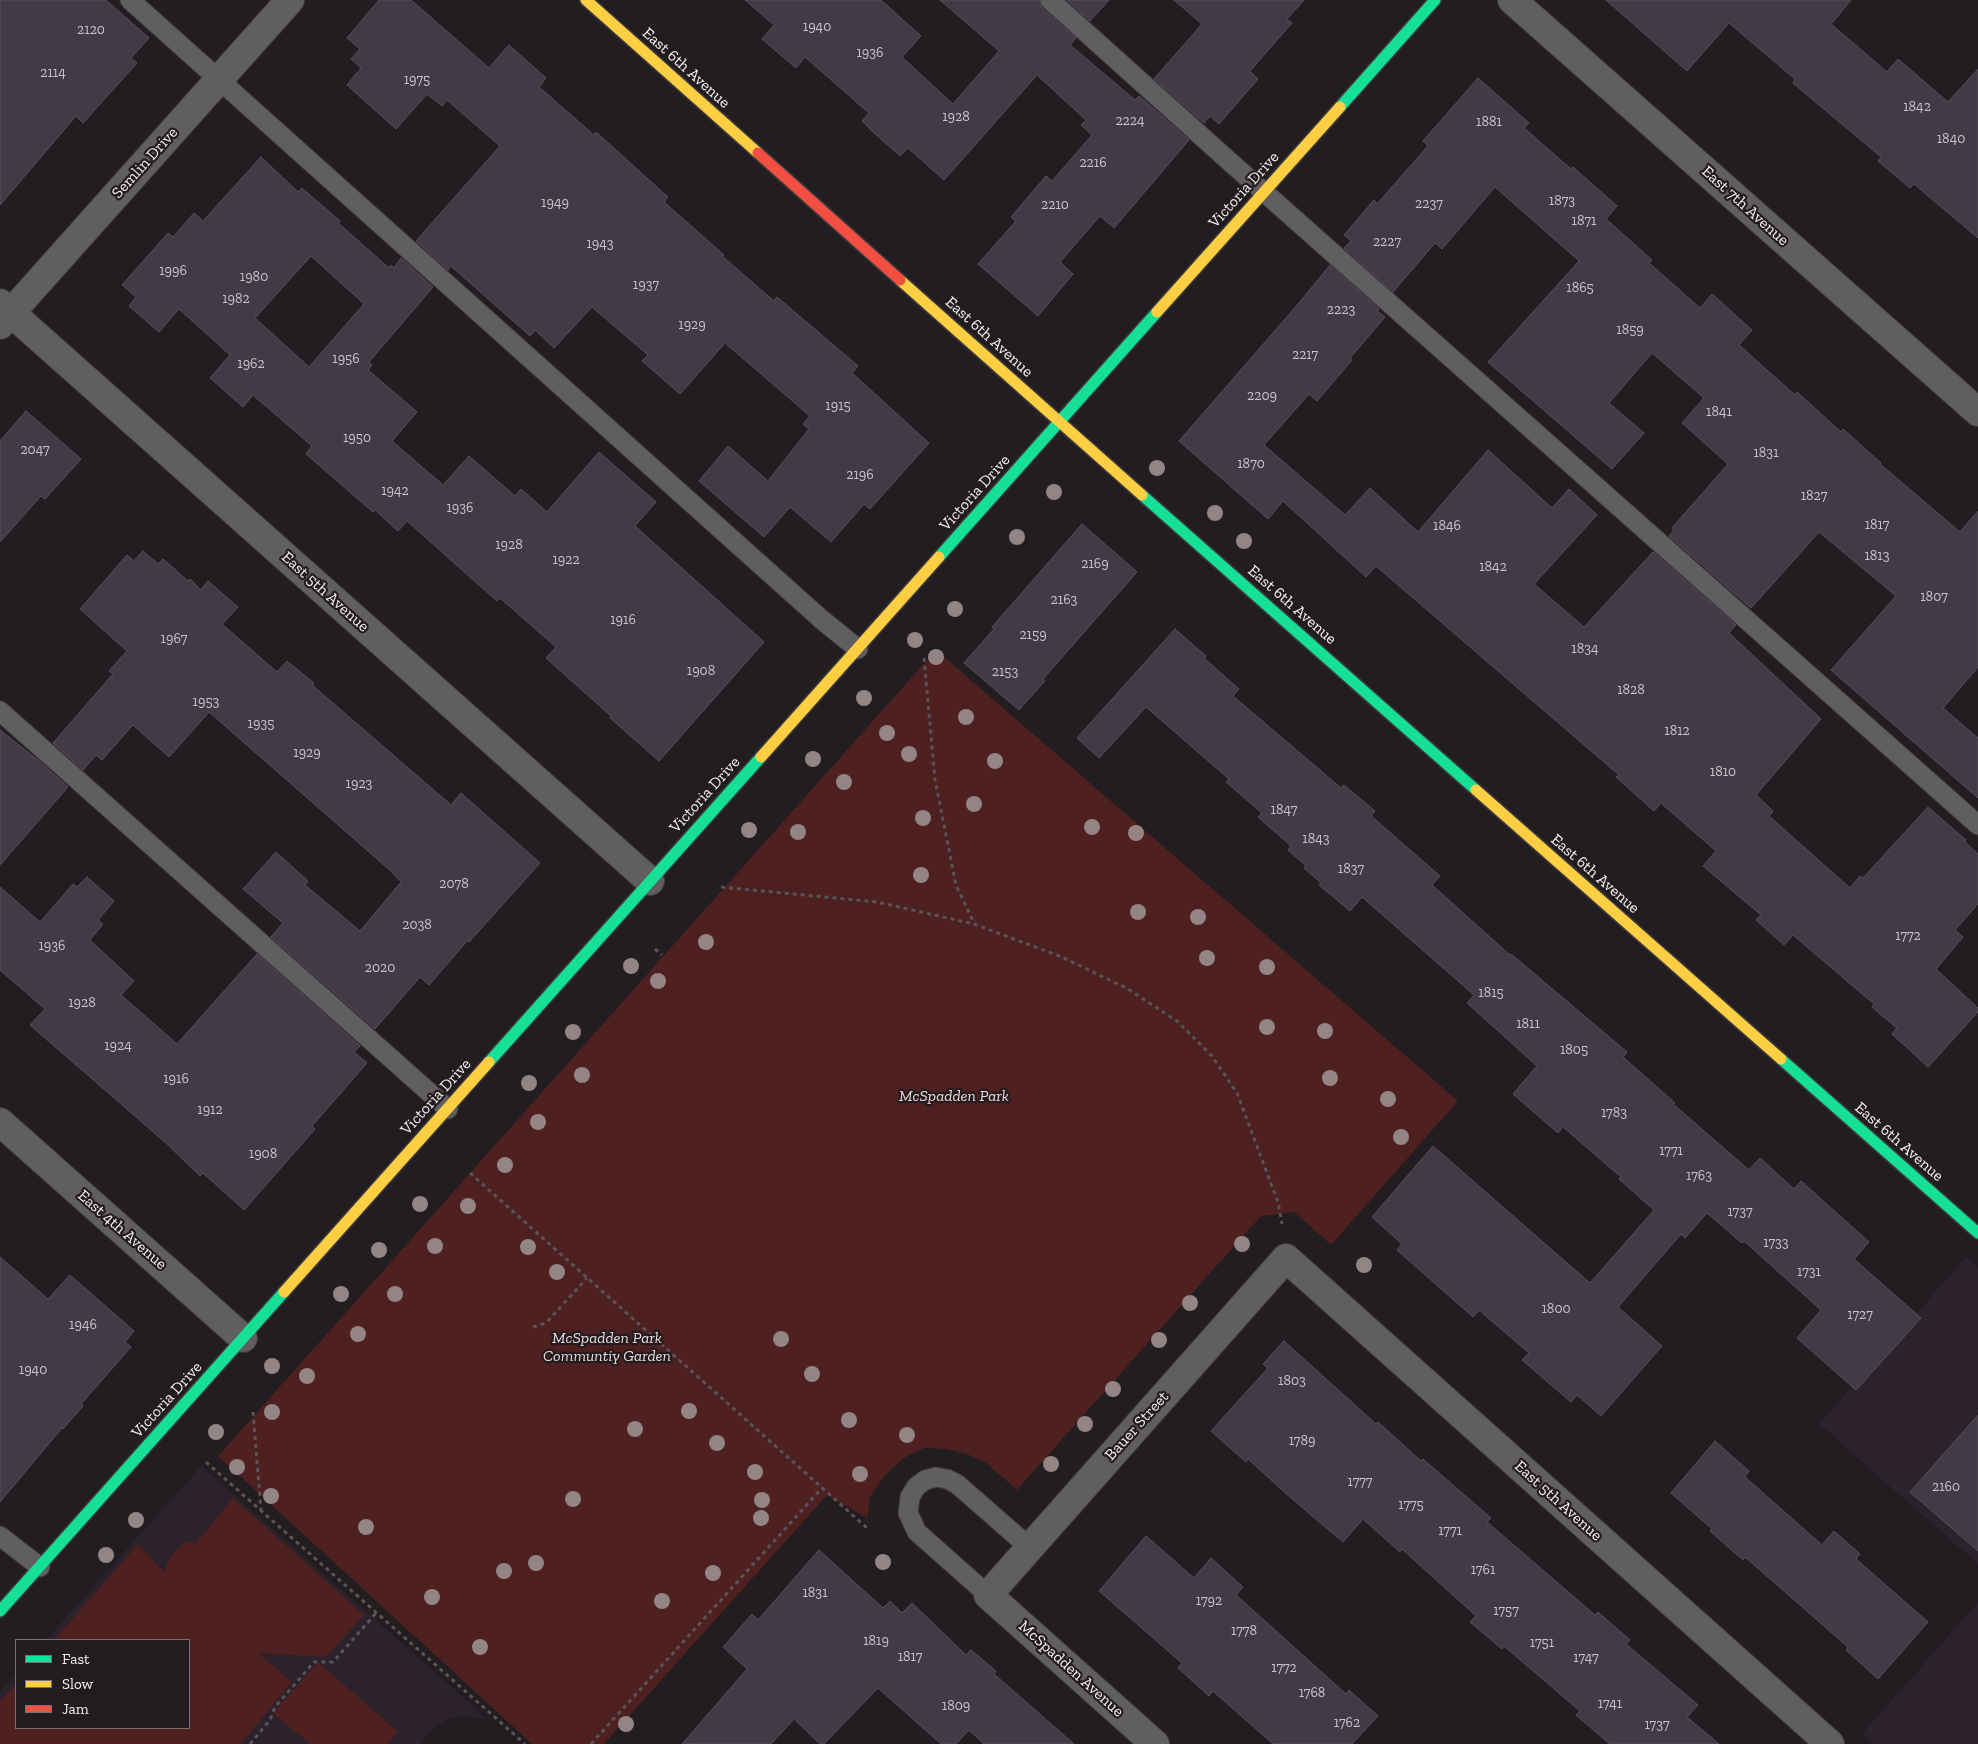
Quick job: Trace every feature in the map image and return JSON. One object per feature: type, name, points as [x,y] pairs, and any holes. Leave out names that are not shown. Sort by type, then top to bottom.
[{"type":"street","name":"Semlin Drive","points":[[4,313],[220,80],[290,0]]},
{"type":"street","name":"East 6th Avenue","points":[[586,0],[1060,422],[1978,1233]]},
{"type":"street","name":"Victoria Drive","points":[[0,1611],[1435,0]]},
{"type":"street","name":"East 7th Avenue","points":[[1512,0],[1978,412]]},
{"type":"street","name":"East 5th Avenue","points":[[4,313],[650,881]]},
{"type":"street","name":"East 4th Avenue","points":[[0,1122],[243,1338]]},
{"type":"street","name":"East 5th Avenue","points":[[1286,1258],[1830,1744]]},
{"type":"street","name":"Bauer Street","points":[[988,1595],[1286,1258]]},
{"type":"street","name":"McSpadden Avenue","points":[[988,1595],[1156,1744]]},
{"type":"lane","points":[[130,0],[813,612],[858,649]]},
{"type":"lane","points":[[1050,0],[1978,825]]},
{"type":"lane","points":[[0,712],[448,1109]]},
{"type":"lane","points":[[988,1595],[917,1532],[908,1514],[910,1497],[916,1487],[925,1480],[936,1477],[947,1479],[957,1484],[1029,1547]]},
{"type":"lane","points":[[0,1536],[40,1566]]},
{"type":"path","points":[[924,658],[935,780],[956,885],[974,924]]},
{"type":"path","points":[[721,887],[877,902],[974,924],[1062,957],[1128,989],[1177,1021],[1212,1056],[1237,1093],[1278,1202],[1282,1225]]},
{"type":"path","points":[[655,949],[662,955]]},
{"type":"path","points":[[470,1173],[867,1528]]},
{"type":"path","points":[[533,1327],[546,1323],[587,1278]]},
{"type":"path","points":[[253,1412],[261,1510]]},
{"type":"path","points":[[206,1462],[525,1744]]},
{"type":"path","points":[[591,1744],[822,1488]]},
{"type":"path","points":[[250,1744],[270,1720],[275,1707],[314,1662],[333,1662],[377,1612]]},
{"type":"shaded area","points":[[1966,1257],[1978,1268],[1978,1564],[1819,1424]]},
{"type":"shaded area","points":[[201,1466],[484,1717],[482,1719],[465,1716],[448,1719],[433,1728],[421,1744],[0,1744],[0,1692],[15,1675],[15,1729],[190,1729],[190,1639],[47,1639]]},
{"type":"shaded area","points":[[1978,1602],[1978,1744],[1873,1744],[1862,1734]]},
{"type":"green space","name":"McSpadden Park","points":[[936,650],[1458,1101],[1331,1245],[1294,1212],[1261,1216],[1017,1490],[986,1463],[967,1454],[947,1449],[924,1448],[904,1458],[886,1474],[870,1497],[867,1518],[827,1495],[604,1744],[532,1744],[218,1456]]},
{"type":"green space","points":[[233,1498],[364,1615],[326,1657],[258,1653],[292,1682],[240,1744],[0,1744],[0,1701],[15,1684],[15,1729],[190,1729],[190,1639],[55,1639],[138,1544],[164,1572],[170,1557],[184,1542],[196,1543]]},
{"type":"green space","points":[[318,1662],[398,1732],[388,1744],[310,1744],[273,1713]]},
{"type":"building","points":[[0,0],[106,0],[149,38],[131,58],[137,63],[83,123],[76,116],[0,205]]},
{"type":"building","points":[[379,0],[411,0],[489,68],[509,45],[546,78],[539,87],[594,135],[596,132],[668,197],[664,202],[724,255],[722,256],[774,301],[777,297],[858,366],[852,373],[929,443],[870,509],[864,504],[831,542],[790,507],[764,537],[699,481],[728,446],[768,481],[809,429],[803,424],[810,416],[725,343],[680,394],[642,361],[648,355],[592,307],[554,348],[535,330],[530,336],[451,266],[448,270],[416,241],[500,146],[447,100],[442,106],[427,94],[396,129],[347,85],[361,68],[351,59],[360,49],[347,38]]},
{"type":"building","points":[[745,0],[881,0],[921,36],[902,57],[953,104],[999,51],[940,0],[1039,0],[1042,8],[1076,38],[1070,45],[1135,100],[1139,96],[1189,140],[1114,228],[1100,216],[1060,262],[1073,274],[1038,316],[978,264],[1016,221],[1011,217],[1046,176],[1052,181],[1092,135],[1081,125],[1086,120],[1037,75],[944,180],[908,148],[900,156],[862,121],[869,113],[805,57],[796,68],[762,39],[774,25]]},
{"type":"building","points":[[1067,0],[1109,0],[1090,21]]},
{"type":"building","points":[[1174,0],[1304,0],[1287,19],[1292,23],[1250,71],[1258,79],[1219,124],[1210,116],[1204,123],[1154,79],[1202,24]]},
{"type":"building","points":[[1606,0],[1851,0],[1831,24],[1887,72],[1898,59],[1948,102],[1978,69],[1978,238],[1914,184],[1910,188],[1878,161],[1881,157],[1793,83],[1795,79],[1729,23],[1687,71]]},
{"type":"building","points":[[1478,78],[1529,123],[1524,128],[1571,169],[1573,167],[1617,206],[1606,219],[1652,260],[1649,263],[1700,308],[1712,294],[1752,330],[1739,345],[1795,395],[1797,392],[1841,432],[1843,429],[1880,464],[1960,532],[1978,511],[1978,667],[1943,708],[1978,738],[1978,798],[1831,670],[1896,596],[1819,532],[1751,608],[1669,536],[1674,530],[1672,528],[1728,464],[1682,423],[1704,398],[1652,353],[1609,403],[1644,433],[1612,469],[1488,362],[1579,261],[1495,187],[1442,249],[1435,243],[1393,292],[1344,248],[1351,241],[1344,235],[1374,200],[1377,204],[1428,146],[1423,141]]},
{"type":"building","points":[[261,157],[298,192],[302,188],[389,268],[391,265],[394,268],[401,258],[433,287],[369,362],[372,365],[368,370],[417,412],[392,441],[443,485],[469,456],[515,496],[521,489],[547,512],[599,452],[656,502],[635,526],[764,642],[659,761],[546,658],[556,647],[500,598],[497,601],[407,521],[398,531],[375,510],[373,512],[306,454],[312,446],[253,395],[243,407],[210,378],[230,355],[179,309],[159,332],[129,306],[136,297],[122,285],[168,233],[173,237],[194,213],[203,221]],"holes":[[[311,256],[364,304],[309,367],[255,318]]]},
{"type":"building","points":[[1330,265],[1379,309],[1377,311],[1385,317],[1317,401],[1309,394],[1264,445],[1345,515],[1370,488],[1418,532],[1488,450],[1552,508],[1569,489],[1597,515],[1534,584],[1584,627],[1653,552],[1736,625],[1729,633],[1821,719],[1756,795],[1773,811],[1769,816],[1850,888],[1860,876],[1863,878],[1928,807],[1966,840],[1965,842],[1978,854],[1978,904],[1955,930],[1963,937],[1936,969],[1978,1008],[1978,1012],[1928,1067],[1892,1034],[1897,1028],[1872,1007],[1874,1004],[1793,935],[1784,945],[1756,920],[1761,915],[1703,866],[1716,851],[1661,803],[1654,811],[1616,777],[1619,775],[1376,566],[1366,577],[1283,501],[1268,519],[1179,441]]},
{"type":"building","points":[[26,411],[81,459],[45,499],[41,496],[0,542],[0,441]]},
{"type":"building","points":[[1082,524],[1137,572],[1043,679],[1045,681],[1019,710],[964,663],[994,629],[992,627]]},
{"type":"building","points":[[143,551],[158,564],[163,559],[188,581],[190,579],[201,590],[208,581],[238,607],[222,624],[277,672],[287,661],[314,683],[312,685],[451,805],[461,793],[540,863],[429,985],[420,977],[375,1029],[271,937],[283,923],[243,889],[276,852],[308,881],[305,885],[360,931],[401,882],[392,872],[209,712],[169,757],[133,725],[102,760],[96,755],[83,770],[53,743],[113,674],[109,671],[127,651],[80,609],[127,555],[134,561]]},
{"type":"building","points":[[1175,629],[1206,656],[1204,658],[1239,689],[1233,696],[1341,788],[1344,785],[1375,811],[1371,816],[1440,876],[1432,885],[1510,955],[1627,1052],[1623,1057],[1675,1103],[1673,1104],[1749,1170],[1760,1158],[1794,1189],[1801,1181],[1869,1242],[1854,1259],[1921,1318],[1856,1390],[1797,1338],[1821,1310],[1744,1241],[1742,1243],[1707,1213],[1685,1238],[1681,1234],[1618,1307],[1662,1346],[1601,1416],[1577,1395],[1571,1402],[1522,1360],[1529,1353],[1479,1310],[1473,1317],[1397,1250],[1402,1244],[1372,1217],[1433,1146],[1590,1283],[1654,1210],[1619,1179],[1621,1177],[1563,1127],[1558,1133],[1513,1094],[1537,1066],[1467,1003],[1474,995],[1362,897],[1350,911],[1319,885],[1321,883],[1304,868],[1306,866],[1288,850],[1291,846],[1258,817],[1262,813],[1226,782],[1229,779],[1146,707],[1099,758],[1077,738]]},
{"type":"building","points":[[0,730],[68,787],[0,865]]},
{"type":"building","points":[[87,877],[114,901],[98,920],[103,924],[90,940],[134,981],[121,995],[177,1044],[257,954],[360,1046],[354,1052],[367,1063],[312,1126],[315,1129],[244,1210],[203,1173],[200,1176],[166,1143],[30,1025],[45,1009],[0,970],[0,887],[40,922],[73,884],[77,887]]},
{"type":"building","points":[[0,1257],[48,1299],[70,1275],[134,1331],[125,1342],[131,1347],[0,1502]]},
{"type":"building","points":[[1284,1341],[1376,1424],[1378,1422],[1421,1461],[1423,1459],[1491,1518],[1487,1522],[1595,1615],[1598,1612],[1630,1640],[1626,1644],[1698,1705],[1687,1717],[1719,1744],[1610,1744],[1576,1715],[1580,1711],[1504,1646],[1502,1649],[1470,1622],[1476,1616],[1402,1549],[1400,1552],[1363,1519],[1343,1542],[1248,1459],[1246,1462],[1211,1431],[1268,1368],[1263,1364]]},
{"type":"building","points":[[1978,1415],[1978,1551],[1910,1492]]},
{"type":"building","points":[[1715,1441],[1749,1471],[1745,1477],[1822,1545],[1834,1531],[1860,1554],[1856,1559],[1928,1622],[1878,1679],[1846,1650],[1848,1647],[1745,1557],[1743,1560],[1710,1531],[1712,1529],[1671,1493]]},
{"type":"building","points":[[1146,1536],[1194,1578],[1211,1558],[1243,1587],[1236,1595],[1346,1694],[1349,1690],[1378,1716],[1352,1744],[1273,1744],[1213,1691],[1209,1696],[1178,1668],[1182,1663],[1099,1591]]},
{"type":"building","points":[[819,1550],[883,1608],[890,1601],[902,1613],[912,1603],[966,1655],[971,1650],[996,1671],[994,1674],[1074,1744],[984,1744],[969,1730],[956,1744],[941,1744],[878,1688],[824,1744],[820,1744],[794,1719],[771,1744],[682,1744],[747,1669],[723,1647],[752,1614],[758,1620]]},
{"type":"traffic: fast","points":[[1340,107],[1435,0]]},
{"type":"traffic: fast","points":[[939,557],[1157,312]]},
{"type":"traffic: fast","points":[[1142,495],[1476,790]]},
{"type":"traffic: fast","points":[[489,1062],[761,757]]},
{"type":"traffic: fast","points":[[1781,1059],[1978,1233]]},
{"type":"traffic: fast","points":[[0,1611],[284,1292]]},
{"type":"traffic: slow","points":[[586,0],[758,153]]},
{"type":"traffic: slow","points":[[1157,312],[1340,107]]},
{"type":"traffic: slow","points":[[900,280],[1142,495]]},
{"type":"traffic: slow","points":[[761,757],[939,557]]},
{"type":"traffic: slow","points":[[1476,790],[1781,1059]]},
{"type":"traffic: slow","points":[[284,1292],[489,1062]]},
{"type":"traffic: jam","points":[[758,153],[900,280]]},
{"type":"park label","name":"McSpadden Park Communtiy Garden","points":[[607,1347]]}]
